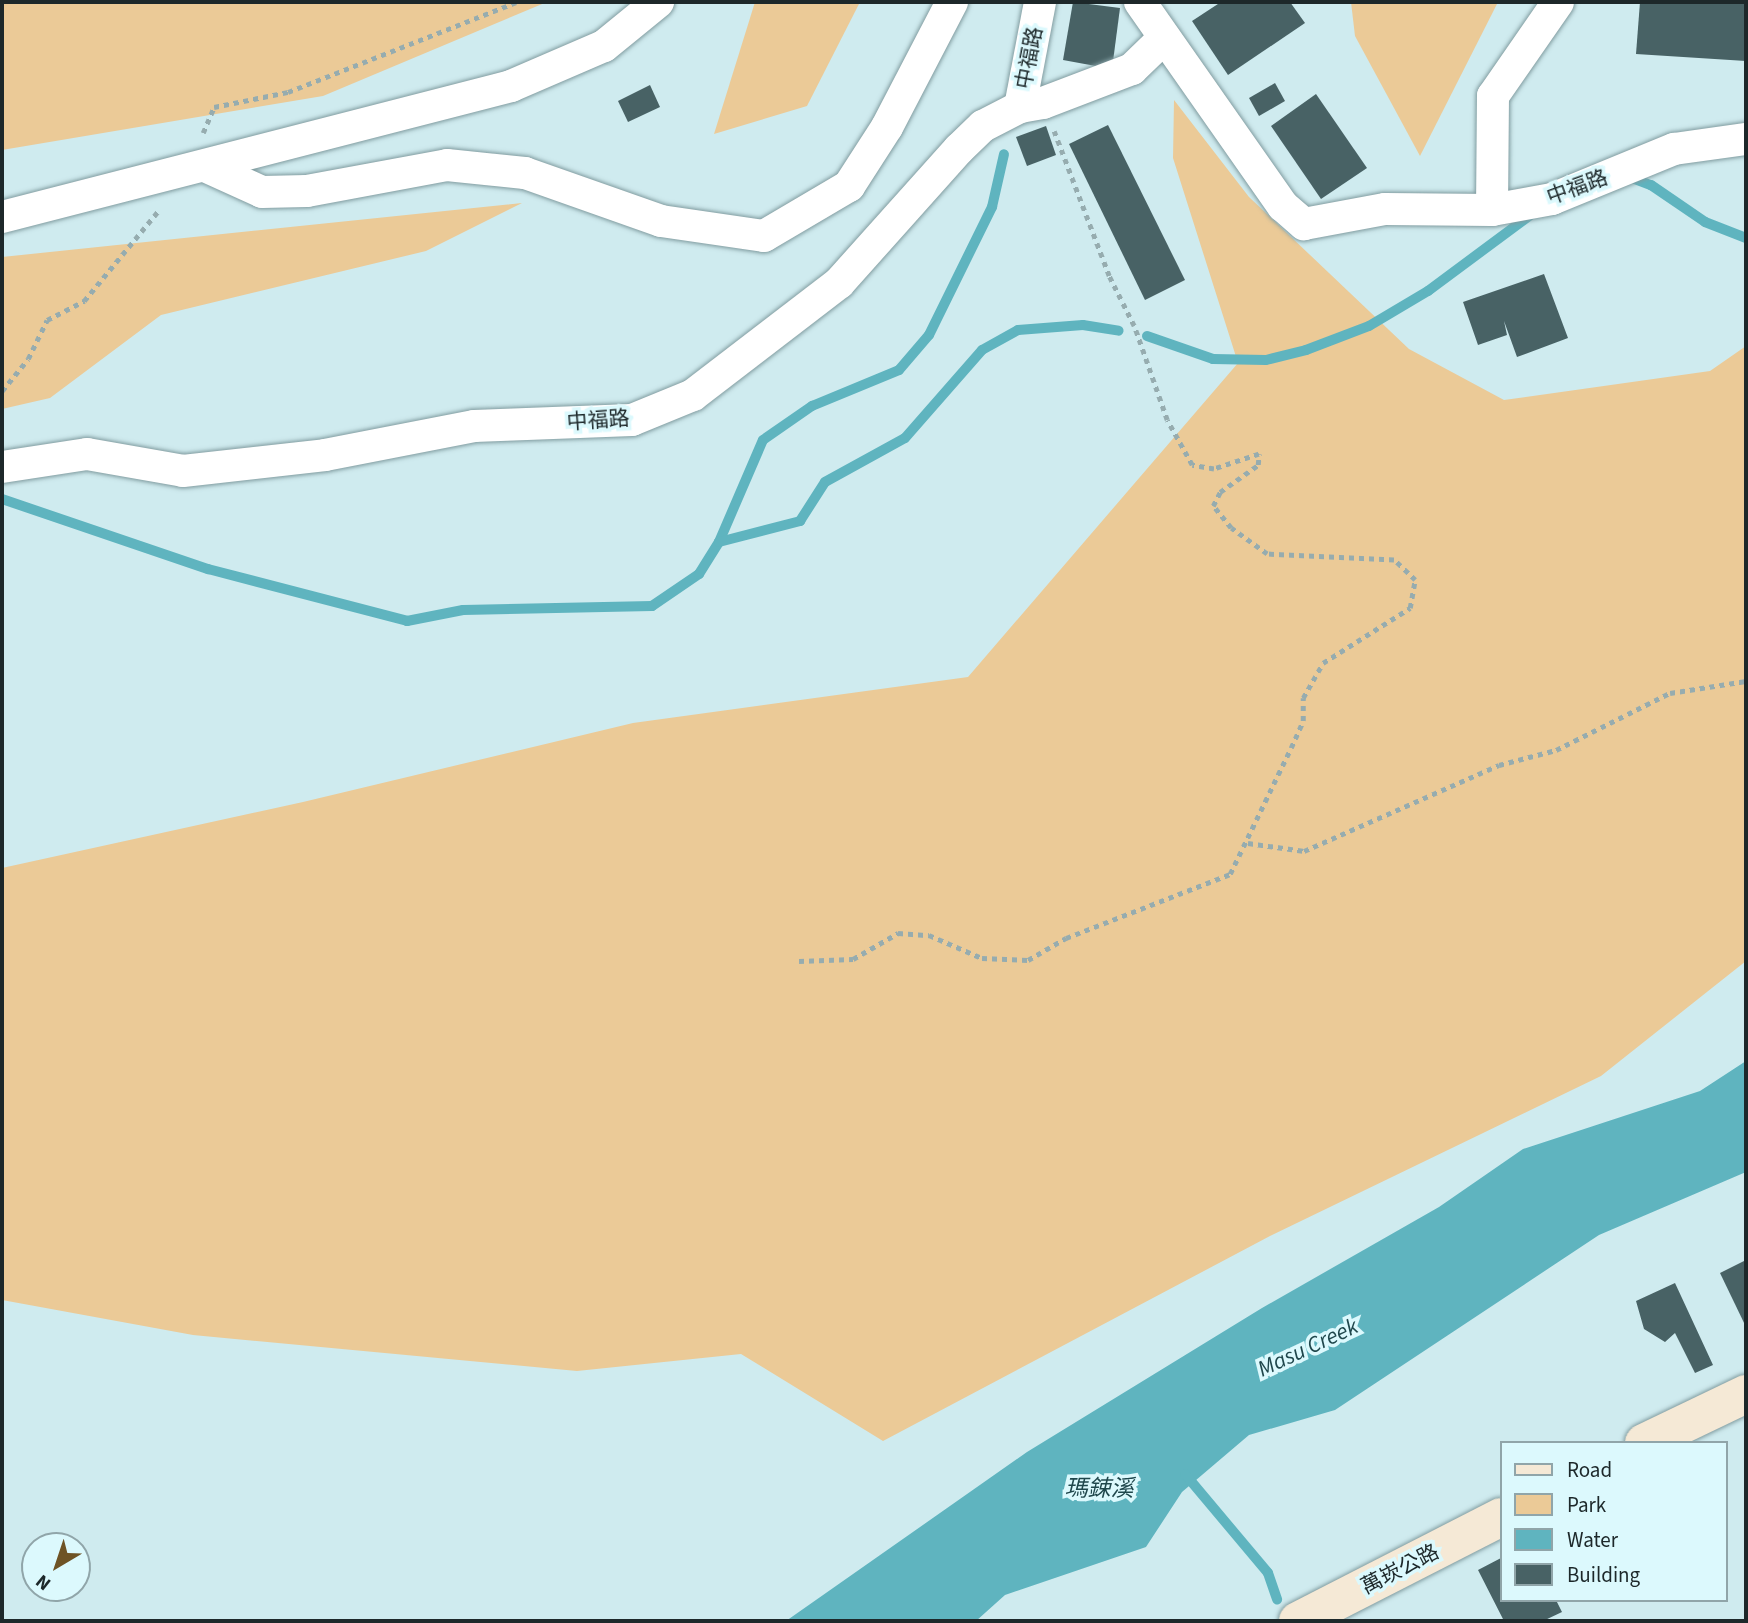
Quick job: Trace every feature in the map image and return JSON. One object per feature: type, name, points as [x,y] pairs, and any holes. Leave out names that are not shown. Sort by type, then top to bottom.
[{"type":"street","points":[[2,217],[206,167],[511,86],[604,46],[658,2]]},
{"type":"street","points":[[206,167],[261,192],[307,191],[447,165],[525,173],[661,221],[764,236],[849,186],[887,127],[952,2]]},
{"type":"street","name":"中福路","points":[[2,467],[87,454],[183,471],[325,455],[474,426],[632,420],[694,395],[839,283],[959,149],[983,126],[1032,105],[1040,2]]},
{"type":"street","name":"中福路","points":[[1140,2],[1283,205],[1304,224],[1385,209],[1492,210],[1552,199],[1674,149],[1746,139]]},
{"type":"street","points":[[1492,210],[1493,96],[1558,2]]},
{"type":"street","points":[[1032,105],[1132,69],[1164,38]]},
{"type":"street","points":[[1648,1441],[1746,1394]]},
{"type":"street","name":"萬崁公路","points":[[1298,1621],[1500,1518]]},
{"type":"path","points":[[799,961],[853,959],[898,933],[929,934],[982,958],[1028,960],[1066,939],[1230,874],[1248,843],[1303,721],[1303,698],[1323,663],[1410,608],[1415,580],[1394,560],[1267,554],[1231,528],[1213,506],[1220,492],[1258,465],[1259,454],[1214,470],[1192,465],[1167,420],[1032,105]]},
{"type":"path","points":[[1248,843],[1304,851],[1499,765],[1556,750],[1670,693],[1746,681]]},
{"type":"green space","points":[[2,2],[547,2],[323,96],[2,150]]},
{"type":"green space","points":[[755,2],[860,2],[807,106],[714,134]]},
{"type":"green space","points":[[1351,2],[1498,2],[1420,156],[1355,36]]},
{"type":"green space","points":[[1174,100],[1249,197],[1409,349],[1504,400],[1710,371],[1746,346],[1746,961],[1601,1076],[1270,1236],[883,1441],[741,1354],[577,1371],[193,1335],[2,1300],[2,868],[303,802],[633,723],[968,677],[1238,363],[1173,158]]},
{"type":"green space","points":[[522,203],[426,251],[161,315],[50,398],[2,409],[2,257]]},
{"type":"water","name":"瑪鋉溪","points":[[1746,1061],[1746,1172],[1599,1235],[1335,1410],[1249,1435],[1182,1492],[1146,1547],[1005,1595],[976,1621],[786,1621],[1027,1452],[1262,1308],[1439,1207],[1523,1149],[1700,1091]]},
{"type":"building","points":[[1073,2],[1120,8],[1112,69],[1063,60]]},
{"type":"building","points":[[1221,2],[1290,2],[1305,23],[1228,75],[1192,21]]},
{"type":"building","points":[[1640,2],[1746,2],[1746,61],[1636,54]]},
{"type":"building","points":[[1275,83],[1285,101],[1259,116],[1249,98]]},
{"type":"building","points":[[650,85],[660,107],[628,122],[618,101]]},
{"type":"building","points":[[1316,94],[1367,168],[1321,199],[1271,126]]},
{"type":"building","points":[[1108,125],[1185,280],[1145,300],[1069,144]]},
{"type":"building","points":[[1046,126],[1056,155],[1027,166],[1016,137]]},
{"type":"building","points":[[1544,274],[1568,338],[1517,357],[1504,321],[1507,335],[1478,345],[1463,302]]},
{"type":"building","points":[[1746,1260],[1746,1327],[1720,1273]]},
{"type":"building","points":[[1675,1283],[1713,1365],[1695,1373],[1675,1333],[1665,1342],[1644,1329],[1636,1301]]},
{"type":"building","points":[[1500,1559],[1500,1602],[1557,1602],[1562,1612],[1543,1621],[1504,1621],[1478,1570]]},
{"type":"waterway","points":[[2,499],[208,569],[407,621],[463,610],[652,606],[699,574],[719,542],[763,440],[812,406],[899,370],[929,335],[992,207],[1004,154]]},
{"type":"waterway","points":[[1627,176],[1651,185],[1705,222],[1746,238]]},
{"type":"waterway","points":[[1147,336],[1213,359],[1266,360],[1306,350],[1369,326],[1428,291],[1533,213]]},
{"type":"waterway","points":[[719,542],[800,521],[825,482],[905,438],[982,350],[1018,330],[1083,325],[1119,331]]},
{"type":"waterway","points":[[1185,1474],[1268,1573],[1277,1599]]},
{"type":"water label","name":"Masu Creek","points":[[1308,1348]]}]
